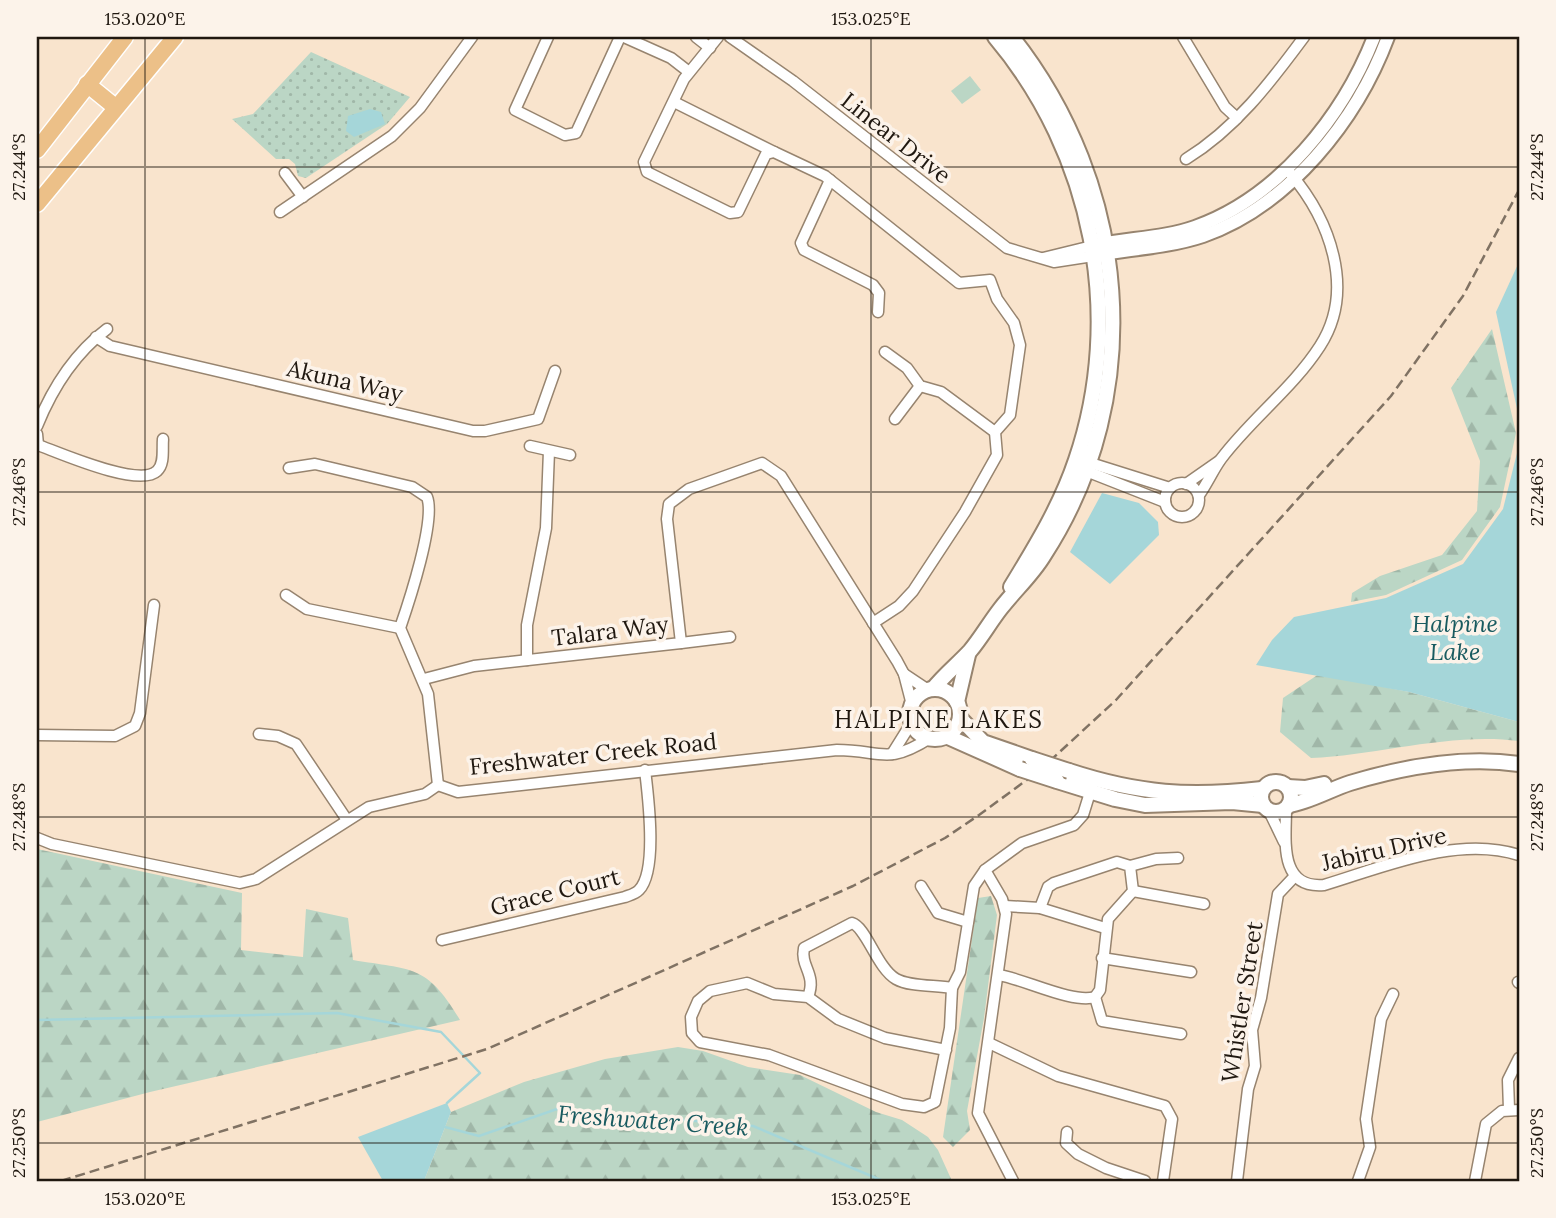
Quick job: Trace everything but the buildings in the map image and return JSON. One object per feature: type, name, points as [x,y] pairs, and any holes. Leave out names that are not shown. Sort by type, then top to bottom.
[{"type":"highway","points":[[37,150],[125,37]]},
{"type":"highway","points":[[37,204],[114,106],[175,37]]},
{"type":"highway","points":[[87,84],[114,106]]},
{"type":"main road","points":[[995,37],[1035,91],[1060,137],[1082,196],[1093,251],[1098,301],[1098,360],[1081,465]]},
{"type":"main road","points":[[1012,37],[1042,78],[1070,127],[1093,186],[1108,248],[1114,302],[1111,364],[1103,413],[1081,465],[1061,527],[1044,556],[970,650],[931,690],[912,705],[912,722],[922,735],[930,738],[946,736],[1020,769],[1057,781],[1168,794],[1204,795],[1262,789],[1274,782],[1288,787],[1310,788],[1363,771],[1455,755],[1519,756]]},
{"type":"main road","points":[[946,736],[957,726],[960,718],[957,702],[962,670],[970,650]]},
{"type":"main road","points":[[931,690],[947,692],[957,702]]},
{"type":"main road","points":[[960,718],[983,742],[1069,771],[1093,786],[1145,805],[1232,802],[1278,812],[1350,783],[1401,772],[1464,761],[1519,764]]},
{"type":"main road","points":[[1288,787],[1291,796],[1288,806]]},
{"type":"main road","points":[[1262,789],[1266,808]]},
{"type":"street","points":[[281,212],[393,136],[419,108],[472,37]]},
{"type":"street","points":[[548,37],[515,110],[565,135],[576,133],[622,37],[671,58],[689,72]]},
{"type":"street","points":[[696,37],[710,48]]},
{"type":"street","points":[[718,37],[689,72],[644,162],[647,172],[730,213],[738,212],[766,154],[774,152]]},
{"type":"street","name":"Linear Drive","points":[[730,37],[793,81],[1000,244],[1021,255],[1042,258],[1093,251]]},
{"type":"street","points":[[1183,37],[1225,107],[1237,118]]},
{"type":"street","points":[[1186,159],[1227,130],[1266,89],[1304,37]]},
{"type":"street","points":[[1290,173],[1333,115],[1354,81],[1374,37]]},
{"type":"street","points":[[1093,251],[1209,221],[1290,173],[1327,143],[1348,115],[1372,73],[1388,37]]},
{"type":"street","points":[[674,102],[830,180],[959,283],[990,280],[1002,306],[1014,323],[1020,345],[1010,415],[995,432],[997,455],[960,521],[913,591],[899,606],[873,623]]},
{"type":"street","points":[[285,173],[303,197]]},
{"type":"street","points":[[1081,465],[1165,502],[1172,514],[1188,517],[1196,510],[1199,495],[1219,461],[1316,352],[1336,304],[1338,274],[1332,247],[1310,200],[1290,173]]},
{"type":"street","points":[[830,180],[801,243],[804,250],[873,285],[879,293],[878,312]]},
{"type":"street","points":[[37,426],[68,368],[107,328]]},
{"type":"street","name":"Akuna Way","points":[[96,337],[110,346],[473,431],[538,419],[555,371]]},
{"type":"street","points":[[885,352],[908,368],[919,386],[941,392],[995,432]]},
{"type":"street","points":[[895,419],[919,386]]},
{"type":"street","points":[[37,442],[105,469],[143,475],[155,473],[161,465],[163,439]]},
{"type":"street","points":[[530,446],[570,455]]},
{"type":"street","points":[[527,660],[527,625],[546,528],[549,451]]},
{"type":"street","points":[[1081,465],[1170,488],[1186,484],[1219,461]]},
{"type":"street","name":"Talara Way","points":[[424,679],[474,666],[681,643],[667,519],[669,504],[689,489],[762,463],[781,476],[873,623],[904,674],[912,705]]},
{"type":"street","points":[[289,468],[315,464],[412,487],[427,497],[430,515],[408,609],[400,628],[424,679],[438,785]]},
{"type":"street","points":[[1186,484],[1199,495]]},
{"type":"street","points":[[1165,502],[1170,488]]},
{"type":"street","points":[[286,595],[307,609],[400,628]]},
{"type":"street","points":[[37,735],[115,736],[135,726],[140,713],[154,605]]},
{"type":"street","points":[[681,643],[730,637]]},
{"type":"street","name":"Talara Way","points":[[904,674],[931,690]]},
{"type":"street","points":[[892,754],[912,722]]},
{"type":"street","points":[[259,734],[278,736],[296,744],[347,820]]},
{"type":"street","name":"Freshwater Creek Road","points":[[37,838],[52,844],[240,883],[256,878],[377,803],[421,795],[438,785],[458,792],[830,750],[878,756],[905,751],[930,738]]},
{"type":"street","name":"Grace Court","points":[[442,940],[625,897],[640,889],[645,881],[651,828],[645,770]]},
{"type":"street","points":[[946,1050],[885,1038],[838,1020],[808,997],[774,994],[747,983],[723,986],[698,1001],[691,1017],[692,1032],[700,1042],[708,1045],[769,1055],[890,1100],[915,1107],[930,1105],[937,1098],[946,1050],[952,988],[960,972],[974,886],[985,870],[1022,843],[1074,825],[1083,815],[1093,786]]},
{"type":"street","name":"Jabiru Drive","points":[[1284,842],[1288,806]]},
{"type":"street","name":"Jabiru Drive","points":[[1266,808],[1284,842],[1288,863],[1295,876],[1305,884],[1317,886],[1408,860],[1472,849],[1489,848],[1519,855]]},
{"type":"street","points":[[1040,908],[1045,892],[1054,883],[1117,862],[1130,866],[1156,859],[1178,858]]},
{"type":"street","points":[[1130,866],[1133,891]]},
{"type":"street","points":[[985,870],[1005,906],[999,975],[978,1113],[1013,1181]]},
{"type":"street","name":"Whistler Street","points":[[1237,1181],[1248,1089],[1255,1066],[1253,1024],[1261,998],[1277,899],[1280,890],[1295,876]]},
{"type":"street","points":[[921,886],[938,913],[968,922]]},
{"type":"street","points":[[1133,891],[1204,904]]},
{"type":"street","points":[[999,975],[1027,980],[1084,999],[1095,997],[1100,990],[1105,928],[1112,912],[1133,891]]},
{"type":"street","points":[[1005,906],[1040,908],[1105,928]]},
{"type":"street","points":[[808,997],[812,979],[804,958],[804,948],[852,923],[859,926],[873,955],[896,979],[952,988]]},
{"type":"street","points":[[1102,958],[1191,972]]},
{"type":"street","points":[[1358,1181],[1370,1147],[1366,1119],[1381,1019],[1393,994]]},
{"type":"street","points":[[1095,997],[1102,1021],[1181,1034]]},
{"type":"street","points":[[989,1043],[1058,1076],[1165,1107],[1172,1119],[1163,1181]]},
{"type":"street","points":[[1475,1181],[1486,1124],[1495,1114],[1514,1109],[1508,1080],[1519,1058]]},
{"type":"street","points":[[1067,1132],[1066,1143],[1078,1154],[1145,1181]]},
{"type":"green space","points":[[311,52],[410,97],[387,124],[306,178],[298,176],[295,164],[289,159],[276,159],[232,119],[253,114]]},
{"type":"green space","points":[[970,76],[981,90],[962,104],[951,91]]},
{"type":"green space","points":[[1492,329],[1516,433],[1500,507],[1462,560],[1386,595],[1351,602],[1352,593],[1380,576],[1442,555],[1477,511],[1480,461],[1451,388]]},
{"type":"green space","points":[[1319,674],[1409,692],[1519,722],[1519,741],[1467,739],[1311,758],[1280,732],[1283,698]]},
{"type":"green space","points":[[37,849],[242,893],[241,950],[303,957],[306,909],[348,918],[353,960],[404,969],[427,979],[438,988],[460,1020],[150,1092],[37,1122]]},
{"type":"green space","points":[[991,896],[997,915],[984,1018],[967,1111],[970,1130],[953,1147],[943,1137],[978,898]]},
{"type":"green space","points":[[678,1047],[703,1051],[748,1067],[800,1075],[876,1112],[902,1120],[928,1137],[938,1150],[952,1181],[424,1181],[451,1112],[524,1082],[605,1059]]},
{"type":"water","points":[[370,109],[381,112],[385,124],[354,137],[346,131],[348,116]]},
{"type":"water","points":[[1519,262],[1519,418],[1496,312]]},
{"type":"water","name":"Halpine Lake","points":[[1519,445],[1519,722],[1409,692],[1256,665],[1272,640],[1294,617],[1386,598],[1463,564],[1503,509]]},
{"type":"water","points":[[1102,493],[1139,503],[1158,522],[1159,535],[1110,584],[1070,552]]},
{"type":"water","points":[[447,1103],[451,1112],[424,1181],[383,1181],[358,1137]]},
{"type":"waterway","name":"Freshwater Creek","points":[[37,1020],[337,1013],[441,1032],[480,1073],[447,1103]]},
{"type":"waterway","name":"Freshwater Creek","points":[[445,1127],[479,1136],[557,1109],[753,1126],[883,1181]]},
{"type":"railway","points":[[61,1181],[487,1049],[853,886],[945,838],[979,815],[1039,771],[1116,700],[1391,396],[1463,296],[1519,190]]},
{"type":"district","name":"HALPINE LAKES","points":[[939,720]]}]
